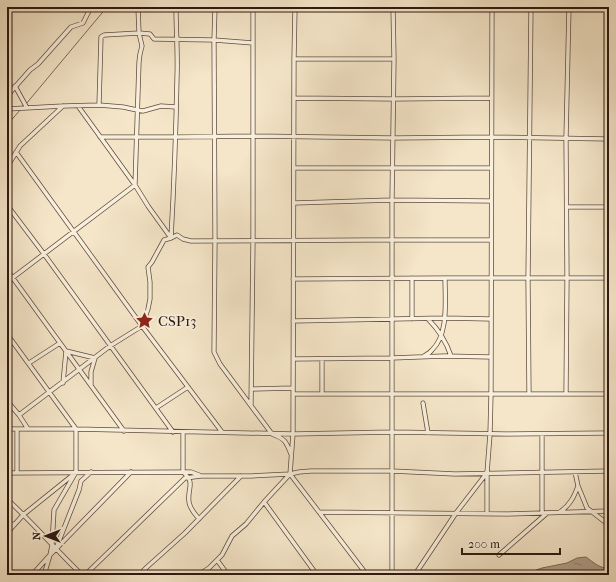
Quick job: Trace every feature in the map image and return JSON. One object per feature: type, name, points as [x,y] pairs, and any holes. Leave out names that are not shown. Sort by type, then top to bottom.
[{"type":"street","points":[[7,96],[71,27],[83,23],[91,7]]},
{"type":"street","points":[[135,185],[139,62],[142,46],[139,33],[138,7]]},
{"type":"street","points":[[171,238],[176,137],[176,7]]},
{"type":"street","points":[[215,7],[214,352],[220,364],[272,434],[282,438],[287,444],[292,455]]},
{"type":"street","points":[[251,405],[253,7]]},
{"type":"street","points":[[198,575],[209,568],[222,555],[232,536],[245,524],[290,474],[293,434],[295,7]]},
{"type":"street","points":[[392,575],[392,200],[394,138],[393,7]]},
{"type":"street","points":[[487,514],[487,473],[491,394],[492,7]]},
{"type":"street","points":[[529,394],[528,279],[530,7]]},
{"type":"street","points":[[566,394],[566,138],[569,7]]},
{"type":"street","points":[[609,27],[609,342]]},
{"type":"street","points":[[99,105],[101,37],[104,35],[139,33],[150,34],[154,39],[214,40],[253,43]]},
{"type":"street","points":[[294,59],[394,59]]},
{"type":"street","points":[[15,86],[27,108]]},
{"type":"street","points":[[294,98],[492,98]]},
{"type":"street","points":[[7,109],[99,105],[123,107],[143,111],[161,106],[176,106]]},
{"type":"street","points":[[7,167],[20,146],[63,106]]},
{"type":"street","points":[[78,106],[171,238]]},
{"type":"street","points":[[100,137],[294,136],[394,138],[529,137],[608,139]]},
{"type":"street","points":[[16,152],[142,326],[222,432]]},
{"type":"street","points":[[294,168],[491,168]]},
{"type":"street","points":[[7,282],[135,185]]},
{"type":"street","points":[[294,203],[392,200],[491,201]]},
{"type":"street","points":[[7,205],[173,432]]},
{"type":"street","points":[[567,207],[608,207]]},
{"type":"street","points":[[19,416],[110,346],[142,326],[150,299],[148,267],[164,240],[177,235],[183,239],[191,241],[491,240]]},
{"type":"street","points":[[7,270],[124,431]]},
{"type":"street","points":[[412,278],[412,319]]},
{"type":"street","points":[[423,357],[432,350],[441,334],[444,318],[445,278]]},
{"type":"street","points":[[293,279],[609,278]]},
{"type":"street","points":[[293,320],[428,318],[491,319]]},
{"type":"street","points":[[428,318],[441,334],[451,356]]},
{"type":"street","points":[[7,334],[76,429],[76,472],[54,510],[52,546],[44,575]]},
{"type":"street","points":[[29,363],[60,343]]},
{"type":"street","points":[[66,351],[95,358]]},
{"type":"street","points":[[62,383],[66,351]]},
{"type":"street","points":[[293,359],[451,356],[491,357]]},
{"type":"street","points":[[92,386],[91,372],[95,358]]},
{"type":"street","points":[[322,359],[322,394]]},
{"type":"street","points":[[156,408],[188,387]]},
{"type":"street","points":[[251,389],[293,388]]},
{"type":"street","points":[[293,394],[609,394]]},
{"type":"street","points":[[7,401],[28,429]]},
{"type":"street","points":[[423,403],[428,433]]},
{"type":"street","points":[[7,429],[76,429],[272,434],[393,432],[490,434],[609,433]]},
{"type":"street","points":[[17,429],[17,473]]},
{"type":"street","points":[[182,472],[183,432]]},
{"type":"street","points":[[542,434],[544,513]]},
{"type":"street","points":[[7,499],[55,549],[83,575],[185,478],[189,477],[290,474],[311,471],[455,474],[609,471]]},
{"type":"street","points":[[7,533],[23,515],[76,472]]},
{"type":"street","points":[[55,549],[79,490],[81,481],[91,472]]},
{"type":"street","points":[[32,575],[50,554],[132,472]]},
{"type":"street","points":[[182,472],[189,477],[189,502],[192,511],[199,519]]},
{"type":"street","points":[[7,473],[191,472],[201,476]]},
{"type":"street","points":[[575,472],[578,486],[587,508],[609,525]]},
{"type":"street","points":[[413,575],[416,573],[456,513],[487,473]]},
{"type":"street","points":[[290,474],[367,575]]},
{"type":"street","points":[[139,575],[199,519],[241,476]]},
{"type":"street","points":[[559,513],[567,507],[578,486]]},
{"type":"street","points":[[264,502],[316,575]]},
{"type":"street","points":[[319,512],[487,514],[609,511]]},
{"type":"street","points":[[498,555],[544,513]]},
{"type":"street","points":[[7,526],[15,524]]},
{"type":"street","points":[[217,560],[228,575]]},
{"type":"water","points":[[586,557],[600,566],[609,568],[609,575],[532,575],[536,570],[542,568],[567,563],[577,558]]},
{"type":"waterway","points":[[26,104],[107,7]]},
{"type":"waterway","points":[[7,125],[21,109]]},
{"type":"place","name":"CSP13","points":[[145,321]]}]
